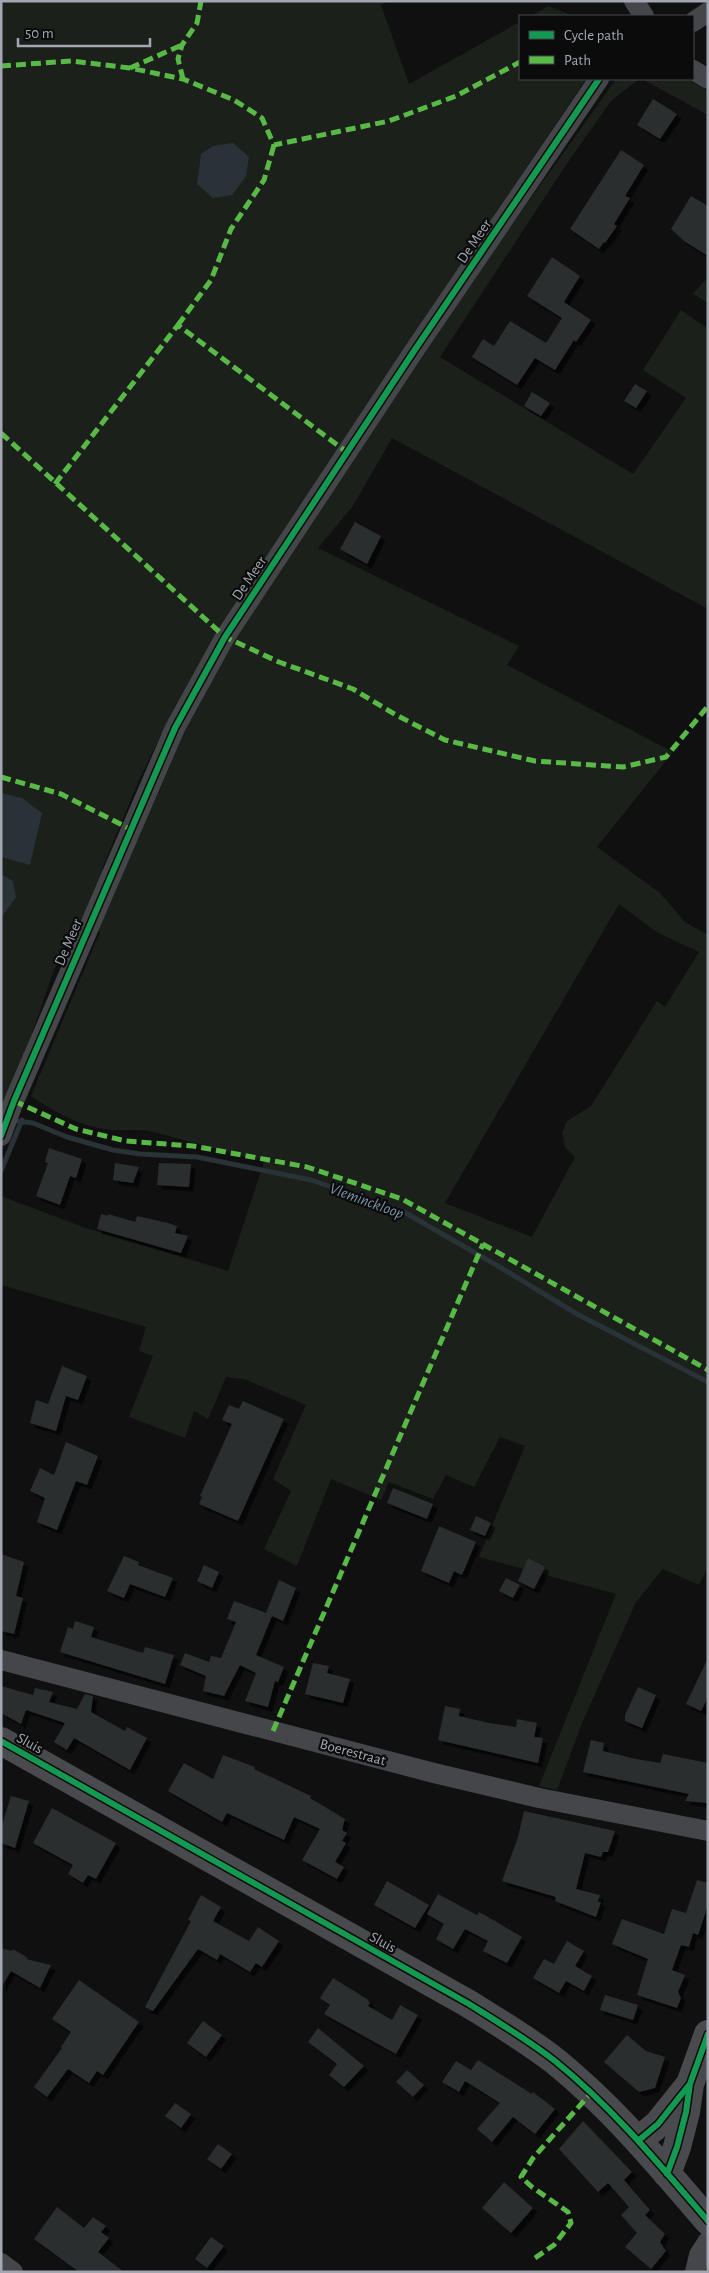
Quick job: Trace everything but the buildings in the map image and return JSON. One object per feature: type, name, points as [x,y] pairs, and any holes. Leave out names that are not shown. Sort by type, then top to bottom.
[{"type":"street","points":[[634,1],[643,15]]},
{"type":"street","points":[[694,21],[708,12]]},
{"type":"street","points":[[694,71],[708,79]]},
{"type":"street","name":"De Meer","points":[[1,1136],[18,1092],[175,728],[225,637],[414,351],[598,80]]},
{"type":"street","name":"Boerestraat","points":[[1,1660],[434,1773],[539,1798],[708,1831]]},
{"type":"street","name":"Sluis","points":[[1,1741],[469,2004],[515,2032],[569,2074],[639,2140],[708,2221]]},
{"type":"street","points":[[667,2174],[686,2112],[690,2084],[708,2034]]},
{"type":"street","points":[[639,2140],[658,2124],[690,2084]]},
{"type":"street","points":[[695,2272],[699,2255],[708,2241]]},
{"type":"street","points":[[1,2263],[13,2272]]},
{"type":"shaded area","points":[[1,1],[388,1],[381,5],[409,84],[519,23],[519,80],[585,80],[386,376],[167,723],[139,780],[102,869],[120,874],[160,789],[187,721],[223,653],[506,233],[614,82],[616,80],[638,80],[611,101],[566,165],[440,357],[633,474],[686,398],[643,370],[681,310],[708,329],[708,609],[392,438],[353,506],[318,548],[519,646],[507,665],[673,752],[597,847],[660,893],[685,922],[708,935],[708,1566],[699,1585],[663,1569],[636,1602],[582,1723],[557,1790],[539,1786],[616,1594],[479,1557],[525,1446],[500,1437],[474,1487],[446,1475],[433,1499],[389,1482],[381,1500],[331,1479],[297,1566],[264,1549],[291,1491],[273,1479],[306,1405],[244,1379],[226,1377],[208,1419],[194,1411],[185,1438],[129,1417],[153,1356],[139,1351],[146,1327],[1,1285],[1,1196],[83,1227],[228,1271],[264,1162],[154,1132],[110,1130],[94,1127],[66,1117],[31,1096],[100,932],[74,919],[5,1111],[1,1110]],"holes":[[[619,904],[658,933],[699,952],[665,1007],[657,1001],[591,1106],[567,1121],[562,1133],[565,1147],[575,1157],[532,1237],[445,1203]]]},
{"type":"shaded area","points":[[549,6],[571,15],[533,15]]},
{"type":"shaded area","points":[[644,80],[689,80],[708,91],[708,115]]},
{"type":"shaded area","points":[[233,143],[249,157],[246,176],[232,195],[213,198],[197,184],[201,154],[213,146]]},
{"type":"shaded area","points":[[708,277],[708,303],[693,294]]},
{"type":"shaded area","points":[[1,793],[22,798],[42,813],[30,865],[1,857]]},
{"type":"shaded area","points":[[1,874],[13,881],[16,897],[1,918]]},
{"type":"waterway","name":"Vleminckloop","points":[[1,1171],[22,1120]]},
{"type":"waterway","name":"Vleminckloop","points":[[17,1121],[33,1123],[67,1137],[113,1150],[140,1154],[197,1157],[311,1180],[404,1212],[577,1314],[708,1382]]},
{"type":"marked path","points":[[183,79],[178,59],[182,45],[197,23],[201,1]]},
{"type":"marked path","points":[[130,68],[182,45]]},
{"type":"marked path","points":[[1,66],[71,61],[130,68],[183,79],[234,100],[262,118],[274,145],[389,121],[456,96],[519,63]]},
{"type":"marked path","points":[[178,325],[211,280],[231,229],[264,180],[274,145]]},
{"type":"marked path","points":[[55,484],[178,325],[348,453]]},
{"type":"marked path","points":[[1,433],[225,637],[279,662],[353,689],[396,715],[445,740],[535,761],[623,767],[666,757],[708,706]]},
{"type":"marked path","points":[[1,777],[61,794],[130,829]]},
{"type":"marked path","points":[[14,1101],[76,1129],[126,1141],[193,1146],[307,1167],[402,1199],[708,1370]]},
{"type":"marked path","points":[[273,1731],[483,1244]]},
{"type":"marked path","points":[[535,2258],[554,2245],[571,2223],[568,2212],[521,2177],[533,2158],[591,2093]]},
{"type":"cycle path","points":[[1,1136],[14,1101],[175,728],[225,637],[414,351],[598,80]]},
{"type":"cycle path","points":[[1,1741],[469,2004],[524,2038],[555,2061],[597,2098],[708,2221]]},
{"type":"cycle path","points":[[667,2174],[677,2147],[686,2112],[690,2084],[708,2034]]},
{"type":"cycle path","points":[[639,2140],[658,2124],[689,2085]]}]
